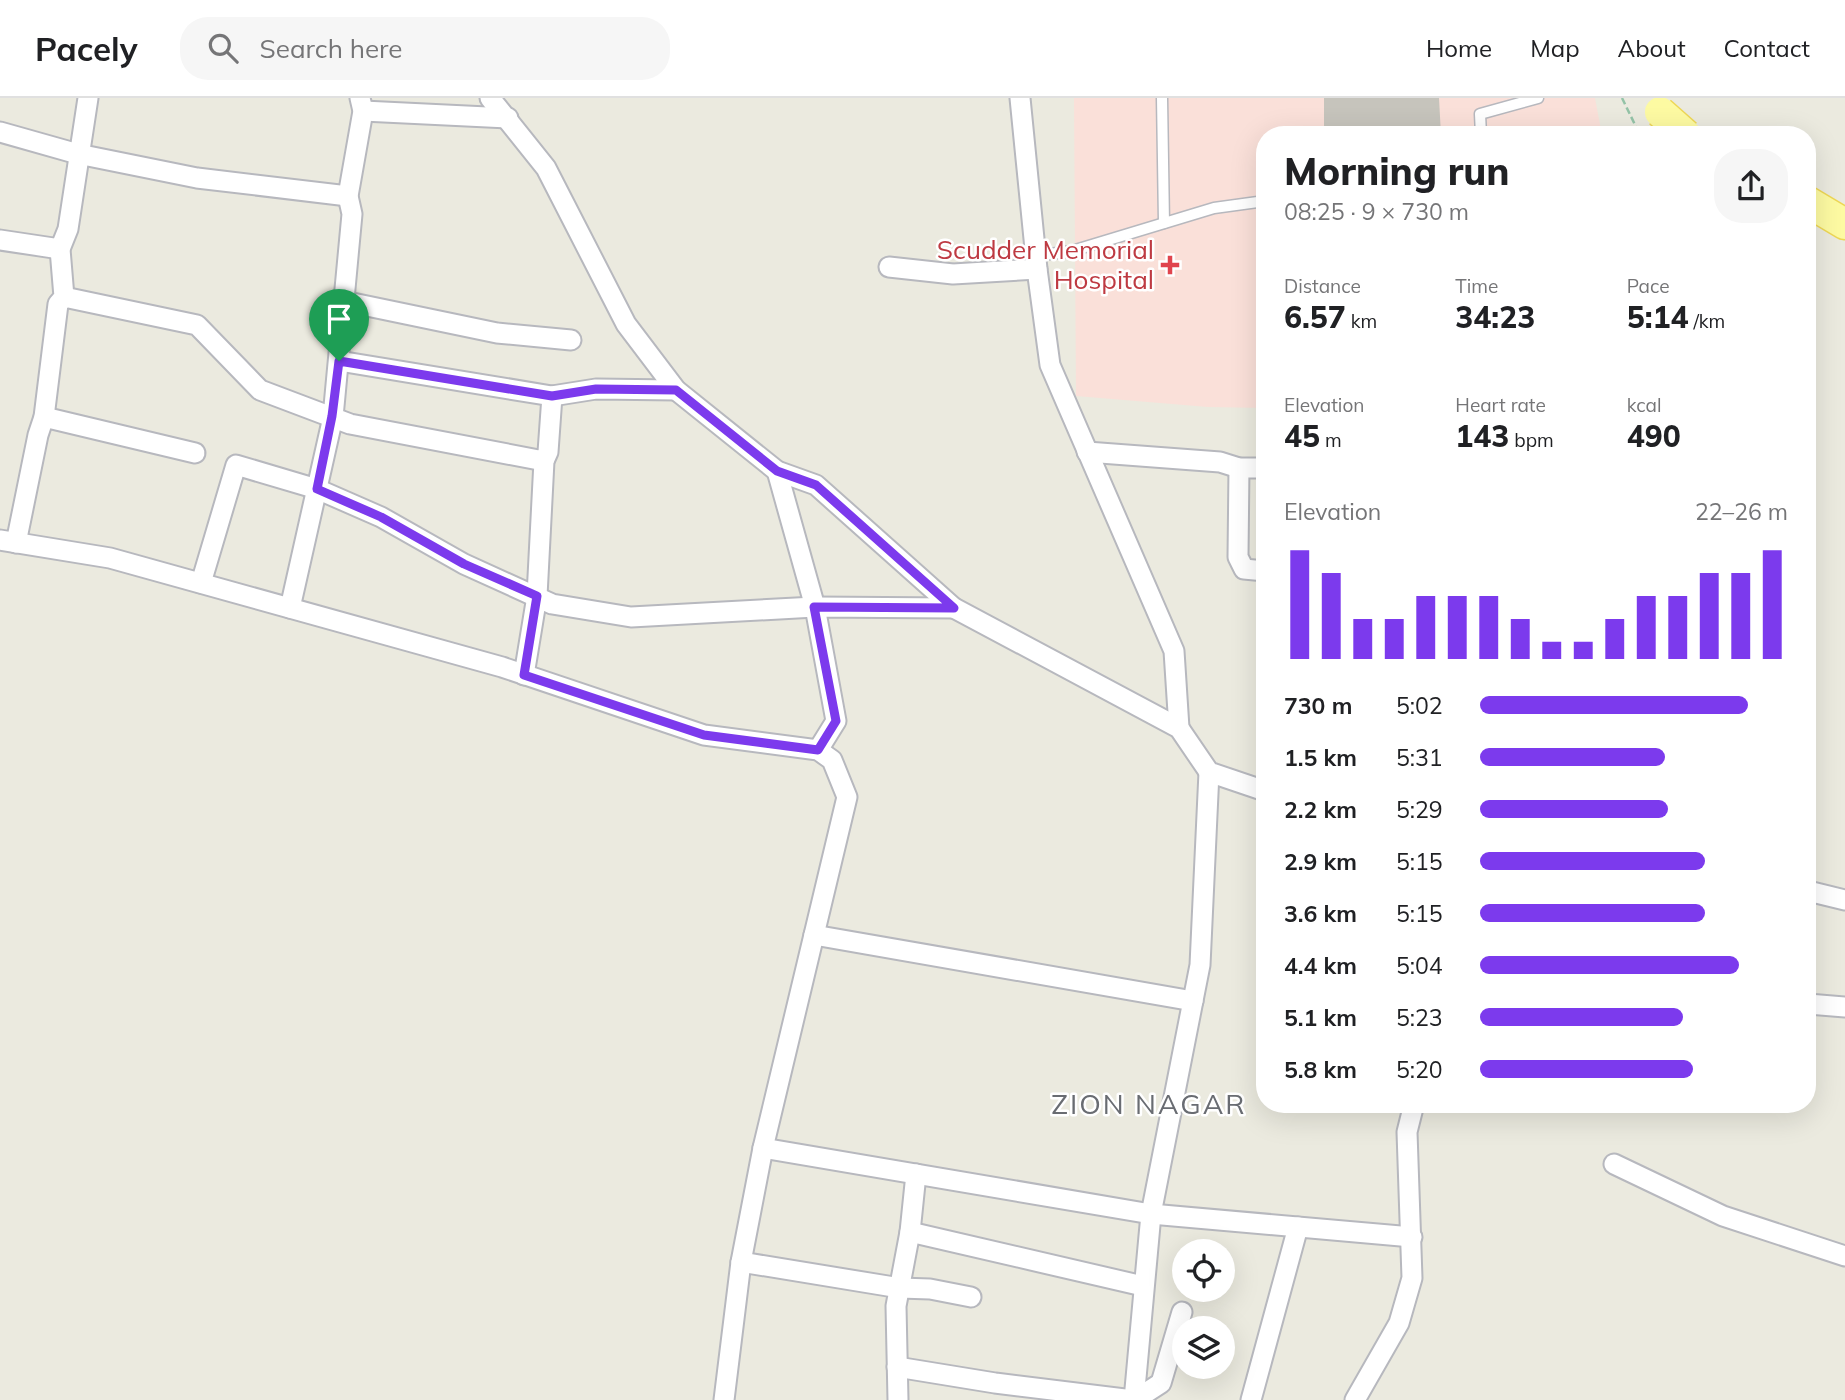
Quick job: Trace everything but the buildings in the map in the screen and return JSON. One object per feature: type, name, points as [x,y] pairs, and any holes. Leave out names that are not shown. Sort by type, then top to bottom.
[{"type":"main road","points":[[1662,111],[1677,126]]},
{"type":"main road","points":[[1816,207],[1845,224]]},
{"type":"street","points":[[88,98],[68,229],[60,249],[64,297],[58,304],[44,417],[8,541],[110,558],[524,675],[704,735],[818,750],[832,760],[847,797],[763,1148],[741,1262],[724,1400]]},
{"type":"street","points":[[490,98],[546,168],[626,324],[676,390],[777,471],[816,485],[954,608],[1179,728],[1209,772],[1256,789]]},
{"type":"street","points":[[1020,98],[1049,365],[1174,651],[1179,728]]},
{"type":"street","points":[[290,608],[332,416],[352,214],[348,196],[362,105],[508,118]]},
{"type":"street","points":[[0,132],[78,154],[197,178],[348,196]]},
{"type":"street","points":[[0,240],[60,249]]},
{"type":"street","points":[[889,267],[953,274],[1036,262]]},
{"type":"street","points":[[64,297],[197,325],[260,390],[351,424],[544,461]]},
{"type":"street","points":[[344,301],[497,333],[571,340]]},
{"type":"street","points":[[339,361],[552,396],[596,389],[676,390]]},
{"type":"street","points":[[524,675],[537,596],[544,461],[548,452],[552,396]]},
{"type":"street","points":[[44,417],[195,453]]},
{"type":"street","points":[[1087,452],[1256,468]]},
{"type":"street","points":[[201,583],[236,466],[317,489],[381,517],[464,564],[552,604],[631,617],[814,607],[954,608]]},
{"type":"street","points":[[1240,468],[1238,557],[1244,569],[1256,570]]},
{"type":"street","points":[[777,471],[814,607],[836,721],[818,750]]},
{"type":"street","points":[[1134,1400],[1151,1214],[1200,965],[1209,772]]},
{"type":"street","points":[[1816,893],[1845,900]]},
{"type":"street","points":[[814,935],[1193,1001]]},
{"type":"street","points":[[1816,1005],[1845,1007]]},
{"type":"street","points":[[1355,1400],[1399,1323],[1412,1278],[1407,1132],[1411,1113]]},
{"type":"street","points":[[763,1148],[1151,1214],[1412,1237]]},
{"type":"street","points":[[1614,1164],[1723,1216],[1845,1256]]},
{"type":"street","points":[[898,1400],[895,1306],[910,1232],[916,1174]]},
{"type":"street","points":[[1251,1400],[1298,1227]]},
{"type":"street","points":[[910,1232],[1143,1286]]},
{"type":"street","points":[[741,1262],[971,1297]]},
{"type":"street","points":[[897,1367],[995,1383],[1134,1400],[1161,1383],[1182,1312]]},
{"type":"lane","points":[[1162,98],[1164,223]]},
{"type":"lane","points":[[1481,126],[1480,114],[1538,98]]},
{"type":"lane","points":[[1036,262],[1214,208],[1256,202]]},
{"type":"path","points":[[1622,98],[1636,126]]},
{"type":"shaded area","name":"Scudder Memorial Hospital","points":[[1074,98],[1595,98],[1600,126],[1256,126],[1256,408],[1208,407],[1076,396]]},
{"type":"place","name":"Scudder Memorial Hospital","points":[[1170,265]]},
{"type":"district","name":"ZION NAGAR","points":[[1149,1104]]},
{"type":"route","points":[[339,361],[552,396],[596,389],[676,390],[777,471],[816,485],[954,608],[814,607],[836,721],[818,750],[704,735],[524,675],[537,596],[464,564],[381,517],[317,489],[332,416],[339,361]]}]
